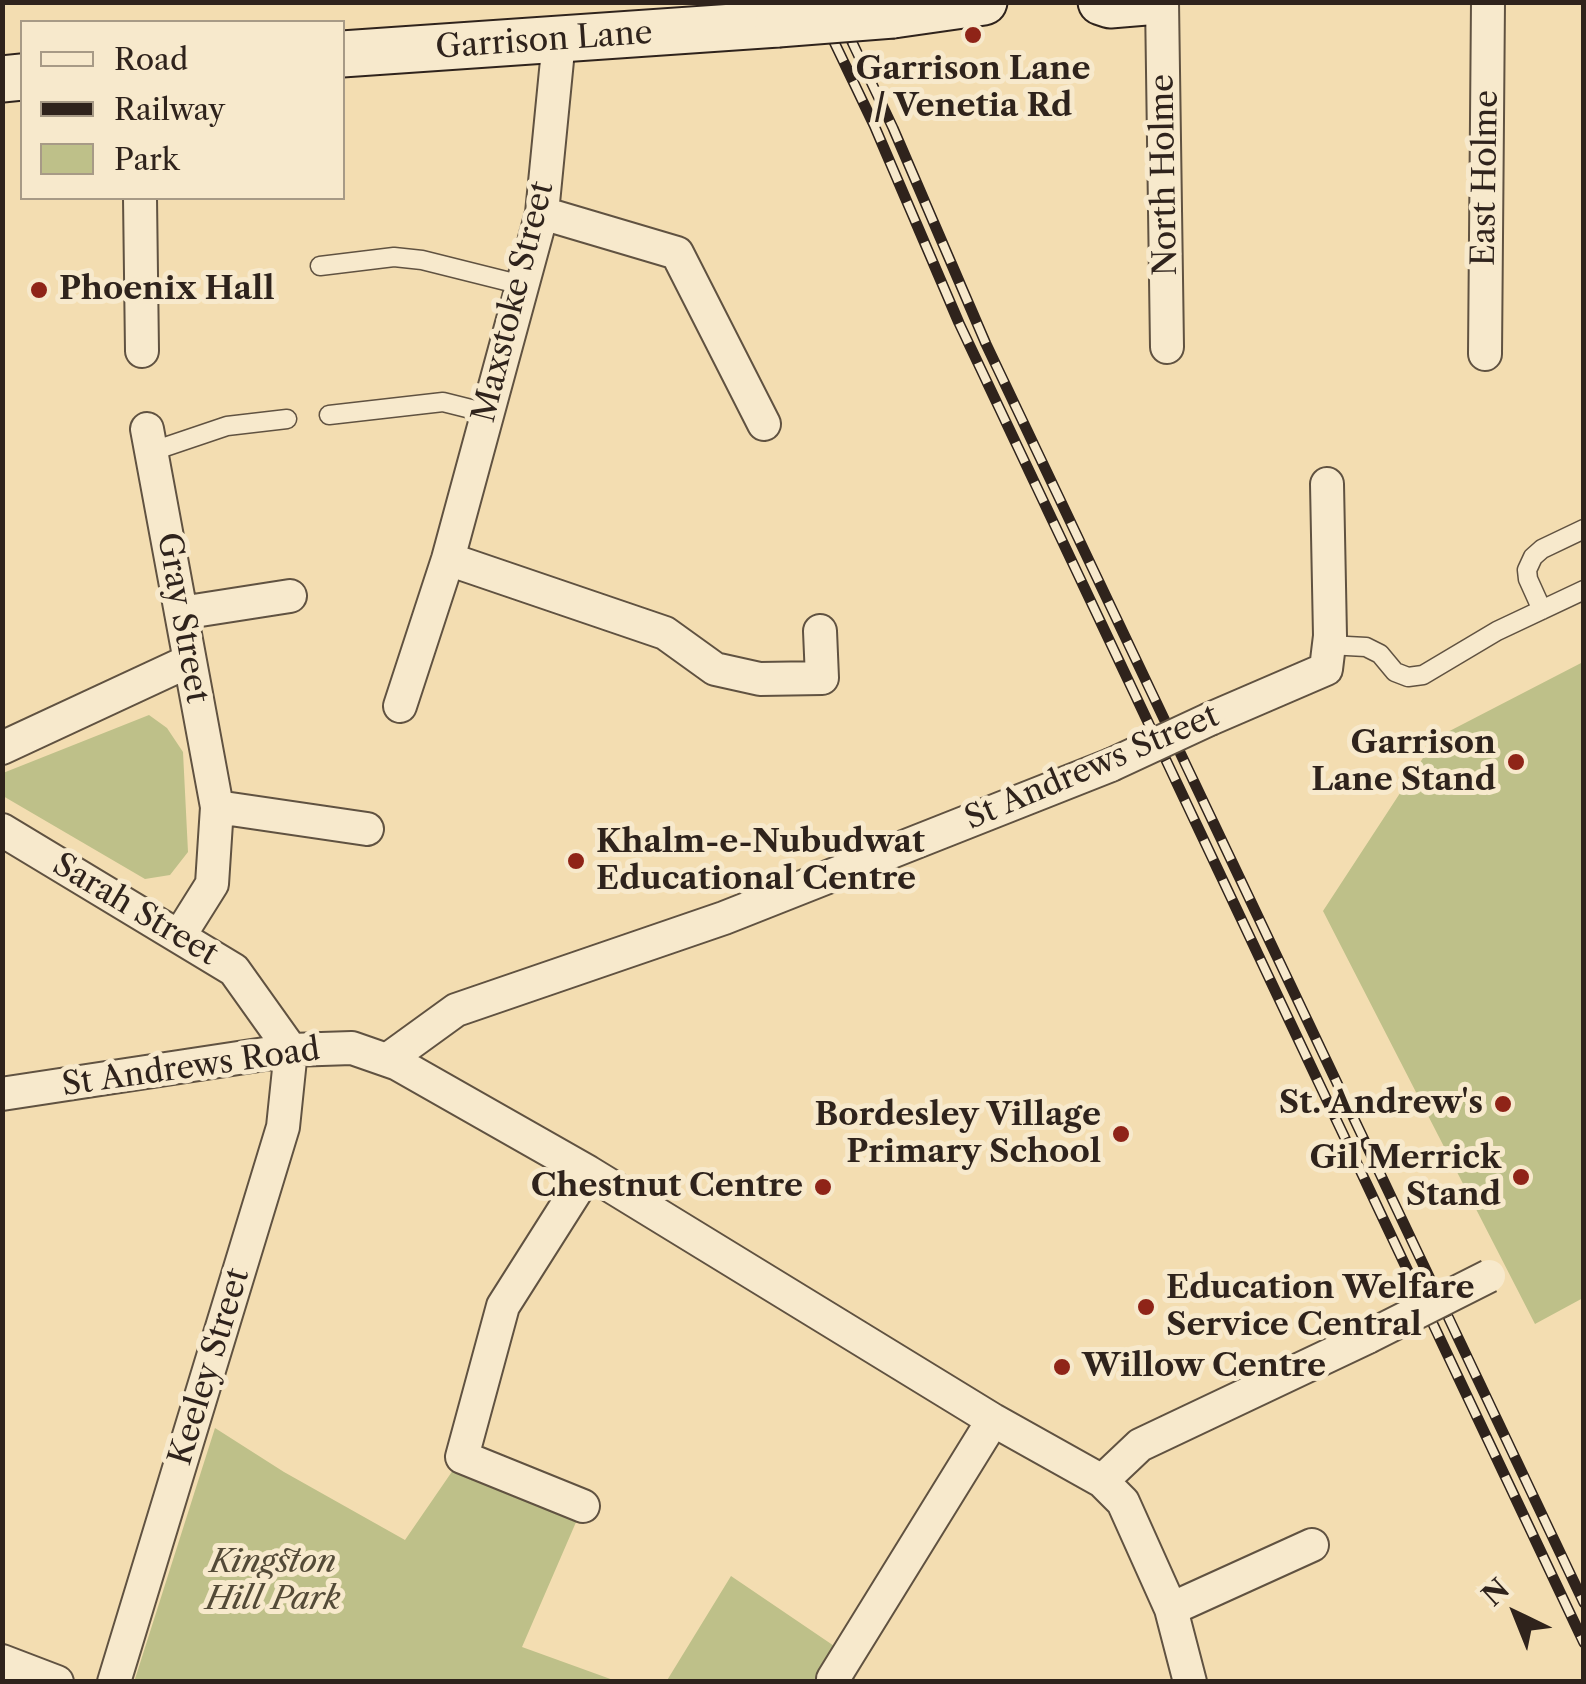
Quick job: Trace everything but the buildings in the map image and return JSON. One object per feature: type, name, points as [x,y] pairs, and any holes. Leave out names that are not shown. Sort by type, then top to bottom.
[{"type":"street","points":[[1102,2],[1146,2]]},
{"type":"street","name":"North Holme","points":[[1162,2],[1168,347]]},
{"type":"street","name":"East Holme","points":[[1485,354],[1488,2]]},
{"type":"street","name":"Garrison Lane","points":[[345,54],[894,15],[981,3]]},
{"type":"street","name":"Maxstoke Street","points":[[400,706],[448,559],[542,213],[559,40]]},
{"type":"street","points":[[140,200],[142,351]]},
{"type":"street","points":[[542,213],[677,253],[764,424]]},
{"type":"street","name":"Gray Street","points":[[150,440],[217,807],[212,884],[180,935]]},
{"type":"street","points":[[1327,484],[1329,641]]},
{"type":"street","points":[[448,559],[666,633],[714,669],[760,678],[822,678],[820,631]]},
{"type":"street","points":[[181,613],[290,596]]},
{"type":"street","name":"St Andrews Street","points":[[387,1060],[456,1010],[724,918],[1111,765],[1326,668],[1329,641]]},
{"type":"street","points":[[2,748],[189,661]]},
{"type":"street","points":[[217,807],[367,828]]},
{"type":"street","name":"Sarah Street","points":[[2,830],[234,970],[291,1050]]},
{"type":"street","name":"St Andrews Road","points":[[2,1094],[291,1050],[352,1048],[387,1060],[588,1172],[993,1420],[1102,1481],[1123,1502],[1171,1608],[1190,1682]]},
{"type":"street","name":"Keeley Street","points":[[114,1682],[283,1128],[291,1050]]},
{"type":"street","points":[[583,1506],[462,1457],[503,1306],[588,1172]]},
{"type":"street","points":[[1102,1481],[1140,1445],[1489,1276]]},
{"type":"street","points":[[834,1680],[993,1420]]},
{"type":"street","points":[[1171,1608],[1312,1544]]},
{"type":"street","points":[[2,1662],[57,1682]]},
{"type":"lane","points":[[320,266],[394,257],[522,285]]},
{"type":"lane","points":[[330,414],[444,402],[487,413]]},
{"type":"lane","points":[[150,440],[287,419]]},
{"type":"lane","points":[[1542,610],[1528,579],[1533,557],[1584,528]]},
{"type":"lane","points":[[1329,641],[1366,647],[1380,654],[1395,672],[1408,677],[1424,674],[1497,631],[1584,590]]},
{"type":"green space","name":"St. Andrew's","points":[[1583,662],[1583,1298],[1535,1324],[1323,911],[1436,738]]},
{"type":"green space","points":[[149,715],[167,728],[183,752],[188,852],[170,875],[145,879],[3,796],[3,773]]},
{"type":"green space","name":"Kingston Hill Park","points":[[215,1428],[405,1540],[462,1457],[583,1506],[522,1647],[616,1681],[134,1682]]},
{"type":"green space","points":[[731,1576],[843,1652],[856,1681],[666,1682]]},
{"type":"railway","points":[[815,2],[874,125],[959,323],[1584,1643]]},
{"type":"railway","points":[[833,2],[893,128],[986,344],[1584,1603]]},
{"type":"place","name":"Garrison Lane / Venetia Rd","points":[[973,35]]},
{"type":"place","name":"Phoenix Hall","points":[[39,290]]},
{"type":"place","name":"Garrison Lane Stand","points":[[1516,762]]},
{"type":"place","name":"Khalm-e-Nubudwat Educational Centre","points":[[576,861]]},
{"type":"place","name":"St. Andrew's","points":[[1503,1104]]},
{"type":"place","name":"Bordesley Village Primary School","points":[[1121,1134]]},
{"type":"place","name":"Gil Merrick Stand","points":[[1521,1177]]},
{"type":"place","name":"Chestnut Centre","points":[[823,1187]]},
{"type":"place","name":"Education Welfare Service Central","points":[[1146,1307]]},
{"type":"place","name":"Willow Centre","points":[[1062,1367]]}]
